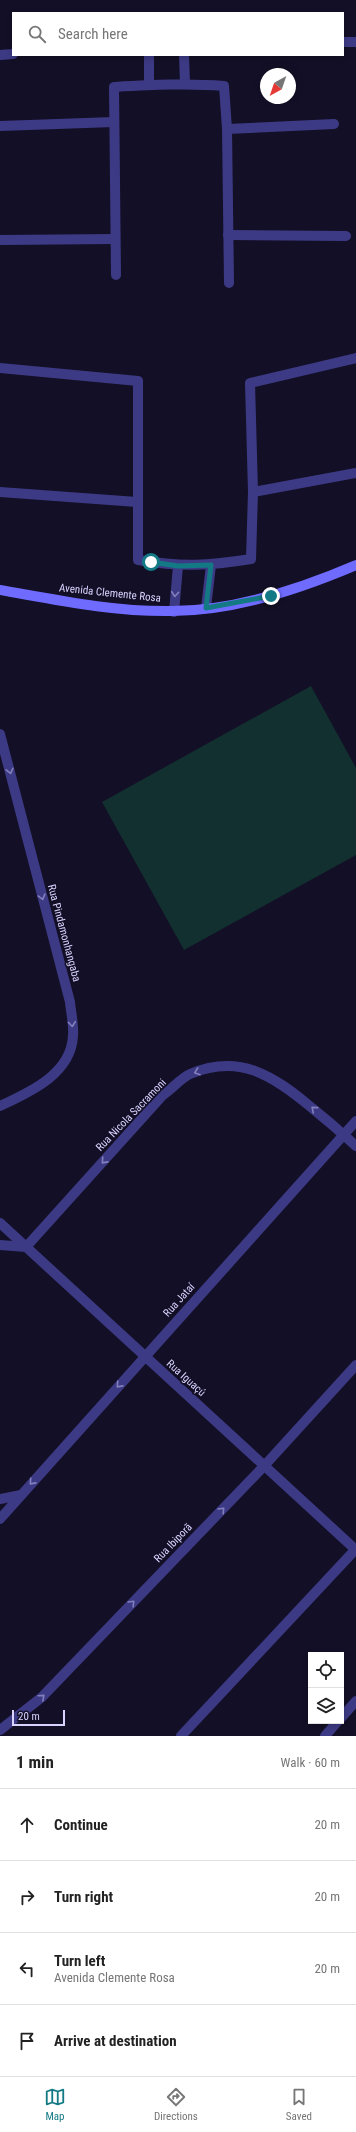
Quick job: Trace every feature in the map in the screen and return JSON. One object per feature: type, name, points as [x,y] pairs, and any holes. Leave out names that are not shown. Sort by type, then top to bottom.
[{"type":"main road","name":"Avenida Clemente Rosa","points":[[0,590],[84,604],[142,611],[174,612],[206,608],[271,596],[314,583],[356,565]]},
{"type":"street","points":[[344,42],[356,42]]},
{"type":"street","points":[[0,55],[12,54]]},
{"type":"street","points":[[149,56],[149,84]]},
{"type":"street","points":[[184,56],[185,83]]},
{"type":"street","points":[[116,275],[114,87],[185,83],[224,86],[227,129],[229,283]]},
{"type":"street","points":[[0,126],[114,122]]},
{"type":"street","points":[[227,129],[334,124]]},
{"type":"street","points":[[228,235],[346,236]]},
{"type":"street","points":[[0,240],[115,239]]},
{"type":"street","points":[[0,368],[138,381],[138,560],[178,566],[211,565],[251,559],[253,492],[250,383],[356,358]]},
{"type":"street","points":[[253,492],[356,473]]},
{"type":"street","points":[[0,492],[137,502]]},
{"type":"street","points":[[206,608],[211,565]]},
{"type":"street","points":[[174,612],[178,566]]},
{"type":"street","name":"Rua Pindamonhangaba","points":[[0,734],[70,1002],[73,1037],[66,1061],[44,1084],[0,1106]]},
{"type":"street","name":"Rua Nicola Sacramoni","points":[[26,1247],[163,1095],[188,1075],[214,1066],[250,1069],[272,1077],[344,1134],[356,1146]]},
{"type":"street","name":"Rua Jataí","points":[[0,1519],[356,1121]]},
{"type":"street","name":"Rua Iguaçú","points":[[0,1223],[356,1550]]},
{"type":"street","points":[[0,1245],[26,1247]]},
{"type":"street","name":"Rua Ibiporã","points":[[0,1730],[42,1697],[265,1465],[356,1365]]},
{"type":"street","points":[[0,1499],[21,1495]]},
{"type":"street","points":[[181,1736],[356,1550]]},
{"type":"street","points":[[344,1715],[356,1701]]},
{"type":"street","points":[[325,1736],[335,1724]]},
{"type":"green space","points":[[311,686],[356,768],[356,855],[184,950],[102,802]]},
{"type":"route","points":[[151,562],[178,566],[211,565],[206,608],[271,596]]}]
